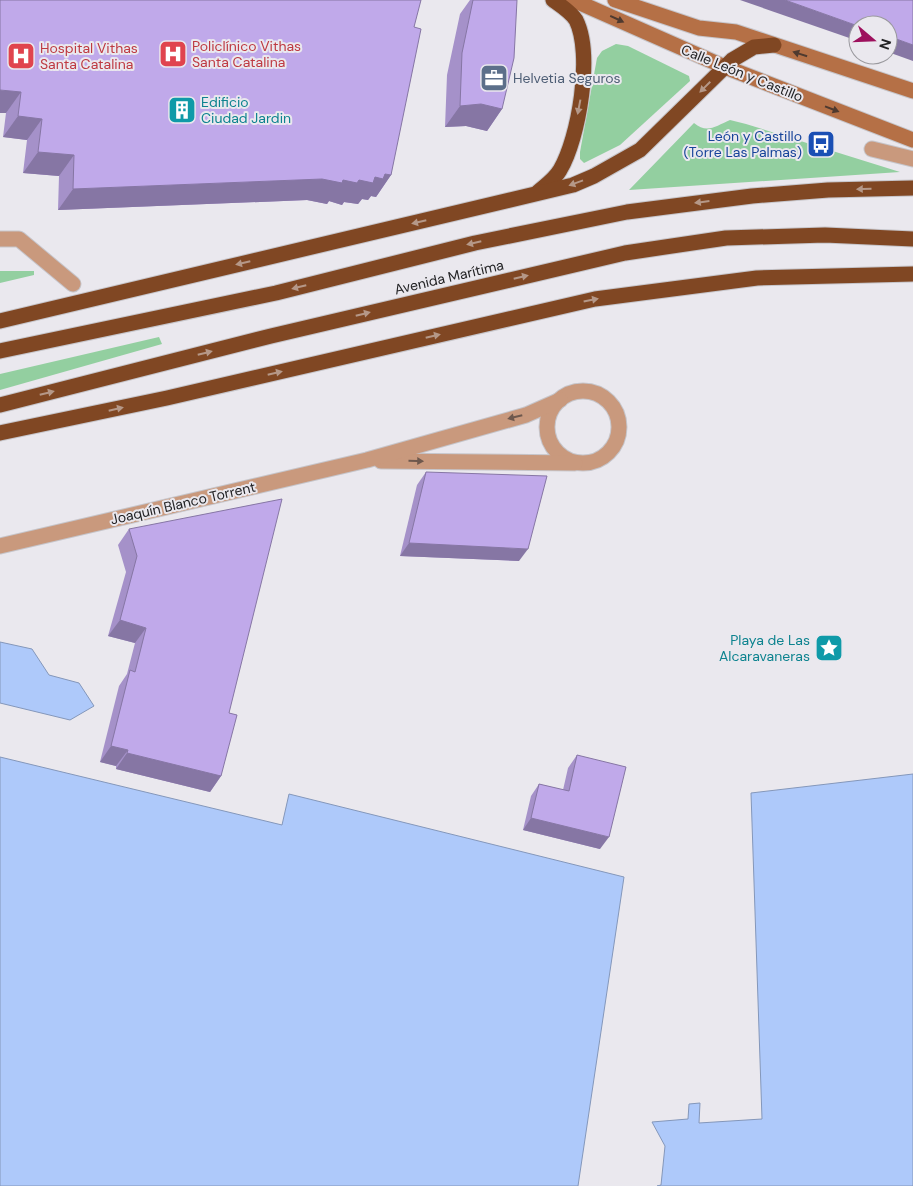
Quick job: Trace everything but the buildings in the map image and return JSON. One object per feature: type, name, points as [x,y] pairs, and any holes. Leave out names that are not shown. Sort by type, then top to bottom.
[{"type":"highway","points":[[535,194],[551,181],[563,162],[576,126],[583,78],[582,36],[575,18],[553,0]]},
{"type":"highway","points":[[0,321],[573,185],[594,176],[640,150],[724,67],[754,47],[774,45]]},
{"type":"highway","name":"Avenida Marítima","points":[[0,351],[276,293],[475,243],[627,212],[752,196],[828,190],[913,188]]},
{"type":"highway","name":"Avenida Marítima","points":[[0,405],[270,336],[625,253],[726,238],[825,235],[913,240]]},
{"type":"highway","points":[[0,433],[139,404],[595,299],[756,278],[913,274]]},
{"type":"street","name":"Calle León y Castillo","points":[[573,0],[724,67],[913,140]]},
{"type":"street","name":"Calle León y Castillo","points":[[615,0],[699,28],[736,32],[913,91]]},
{"type":"street","points":[[872,149],[913,159]]},
{"type":"street","points":[[0,239],[19,239],[73,284]]},
{"type":"street","points":[[580,392],[601,396],[616,412],[619,422],[619,433],[609,452],[600,459],[579,463],[558,453],[548,432],[548,420],[560,400],[580,392]]},
{"type":"street","name":"Joaquín Blanco Torrent","points":[[0,546],[367,460],[526,415],[560,400]]},
{"type":"street","name":"Joaquín Blanco Torrent","points":[[367,460],[579,463]]},
{"type":"green space","points":[[616,44],[628,46],[689,76],[690,81],[620,145],[584,163],[580,159],[580,152],[597,58],[602,51]]},
{"type":"green space","points":[[730,120],[900,172],[629,190],[694,123],[703,128],[712,128]]},
{"type":"green space","points":[[0,271],[34,271],[34,275],[0,283]]},
{"type":"green space","points":[[159,337],[162,344],[0,390],[0,374]]},
{"type":"water","points":[[0,642],[32,649],[49,675],[79,683],[94,706],[70,720],[0,703]]},
{"type":"water","points":[[0,757],[282,825],[289,794],[624,877],[578,1186],[0,1186]]},
{"type":"water","points":[[913,774],[913,1186],[657,1186],[661,1185],[665,1146],[652,1122],[688,1119],[689,1104],[700,1103],[699,1123],[762,1119],[751,793]]},
{"type":"place","name":"Policlínico Vithas Santa Catalina","points":[[173,54]]},
{"type":"place","name":"Hospital Vithas Santa Catalina","points":[[21,56]]},
{"type":"place","name":"Helvetia Seguros","points":[[494,78]]},
{"type":"place","name":"Edificio Ciudad Jardin","points":[[182,110]]},
{"type":"place","name":"León y Castillo (Torre Las Palmas)","points":[[821,144]]},
{"type":"place","name":"Playa de Las Alcaravaneras","points":[[829,648]]}]
